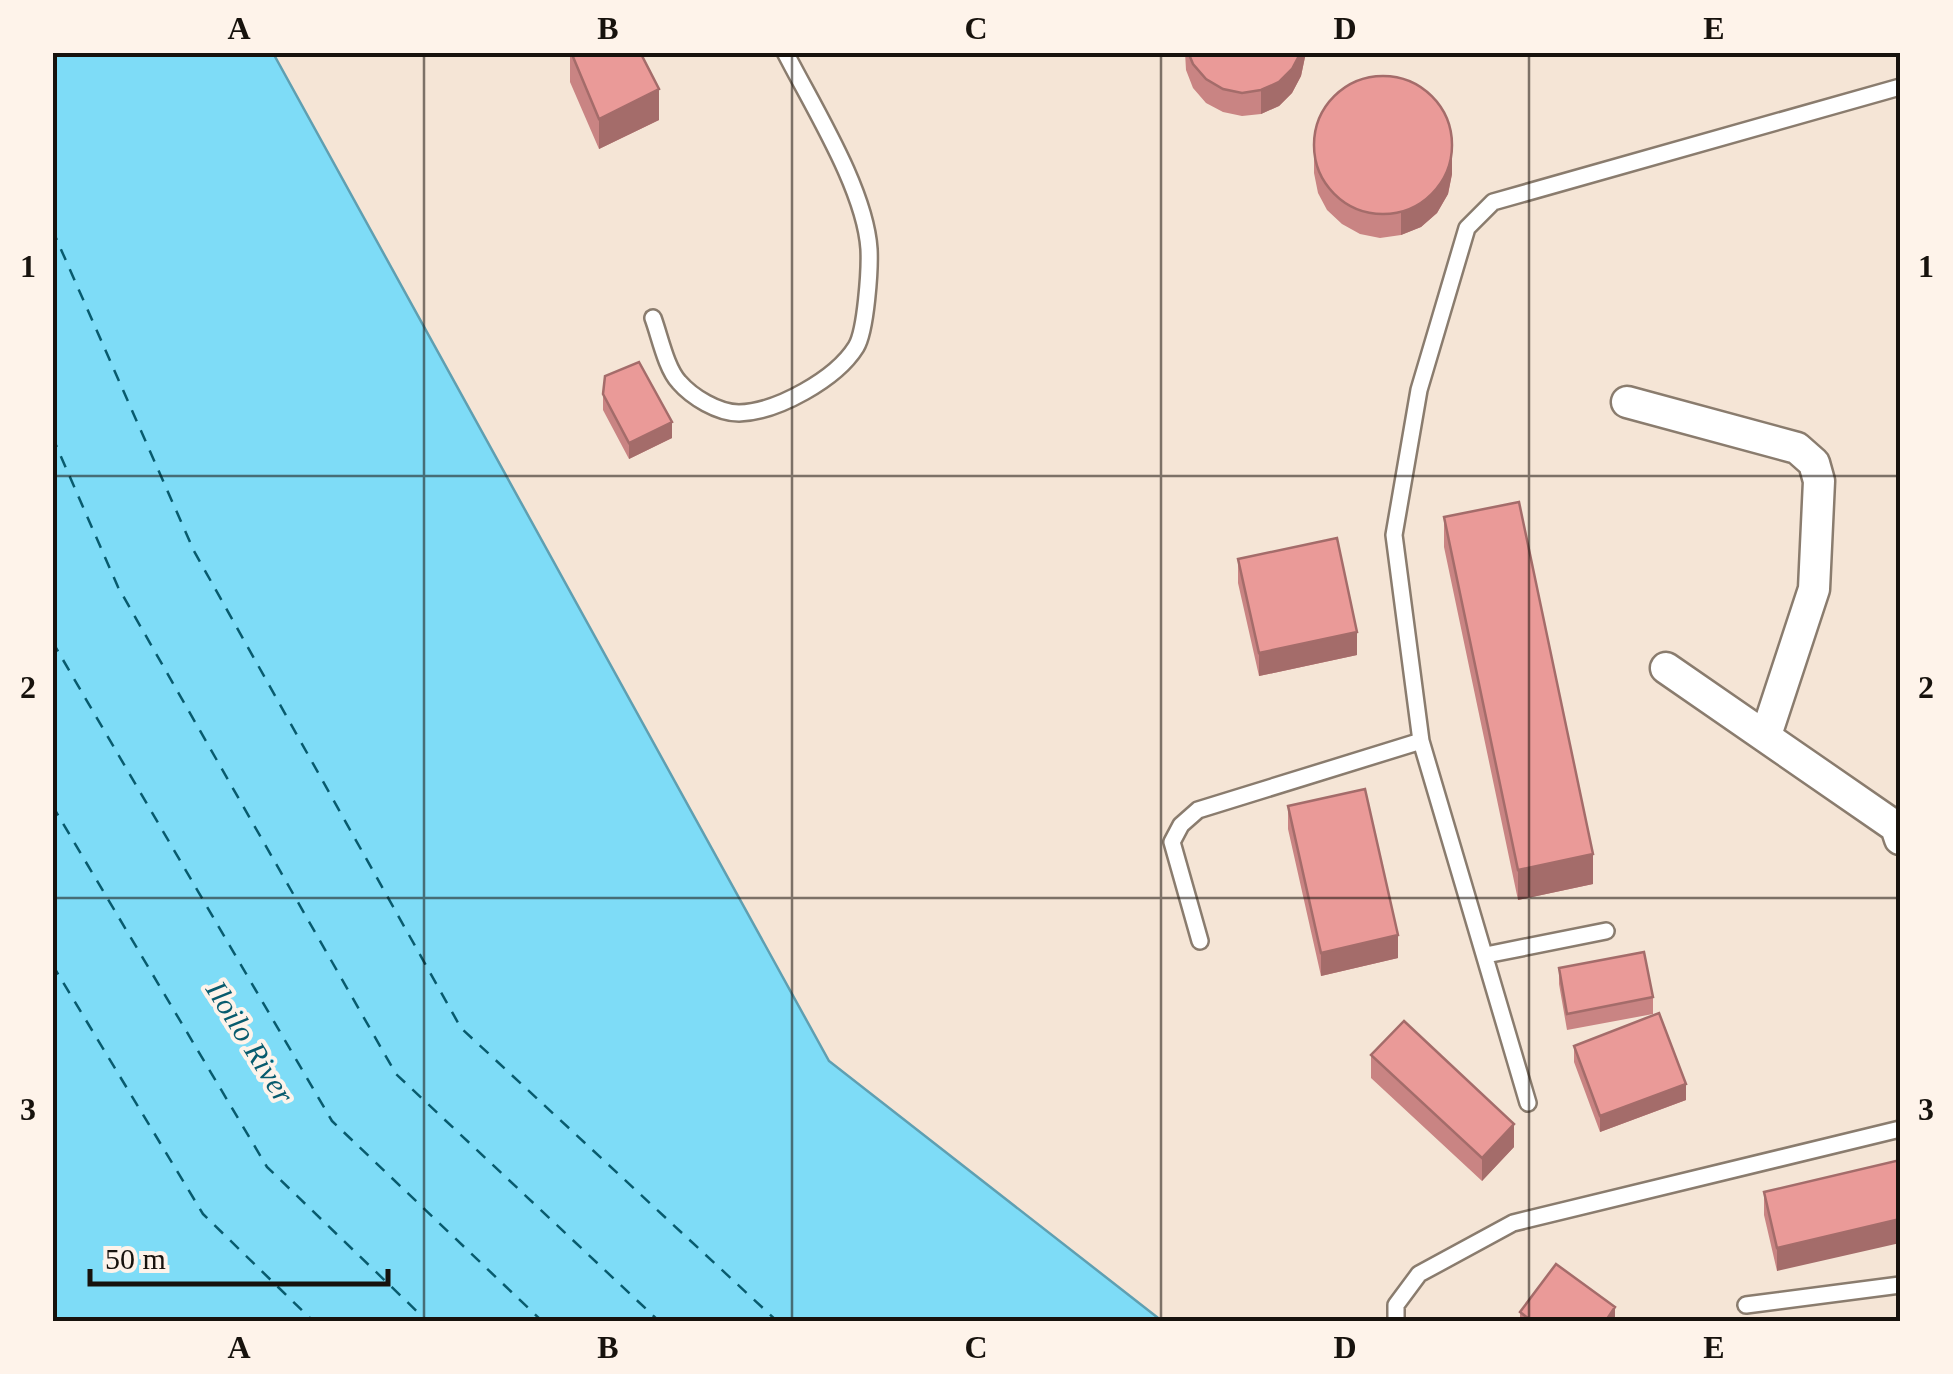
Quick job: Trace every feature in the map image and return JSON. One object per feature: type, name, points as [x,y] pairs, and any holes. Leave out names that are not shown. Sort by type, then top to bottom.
[{"type":"street","points":[[1627,402],[1797,448],[1814,463],[1819,481],[1814,589],[1766,735]]},
{"type":"street","points":[[1666,668],[1766,735],[1878,818],[1896,826],[1900,839]]},
{"type":"lane","points":[[654,318],[676,380],[705,403],[738,413],[782,402],[822,384],[858,345],[869,284],[869,246],[858,198],[786,52]]},
{"type":"lane","points":[[1528,1103],[1421,741],[1394,536],[1419,390],[1467,228],[1493,202],[1900,87]]},
{"type":"lane","points":[[1200,941],[1172,842],[1181,825],[1198,810],[1421,741]]},
{"type":"lane","points":[[1486,955],[1606,931]]},
{"type":"lane","points":[[1396,1322],[1396,1305],[1419,1274],[1513,1223],[1900,1129]]},
{"type":"lane","points":[[1746,1305],[1900,1285]]},
{"type":"water","name":"Iloilo River","points":[[52,53],[273,53],[829,1061],[1162,1321],[53,1321]]},
{"type":"building","points":[[571,52],[640,52],[659,89],[599,119]]},
{"type":"building","points":[[1188,52],[1301,52],[1279,82],[1242,93],[1223,89],[1206,79]]},
{"type":"building","points":[[1383,76],[1409,81],[1432,96],[1447,119],[1452,145],[1447,171],[1432,194],[1409,209],[1383,214],[1357,209],[1334,194],[1319,171],[1314,145],[1319,119],[1334,96],[1357,81]]},
{"type":"building","points":[[639,362],[672,422],[629,443],[603,394],[605,376]]},
{"type":"building","points":[[1519,502],[1593,854],[1518,870],[1444,517]]},
{"type":"building","points":[[1337,538],[1357,632],[1259,653],[1238,559]]},
{"type":"building","points":[[1365,789],[1398,935],[1321,953],[1288,806]]},
{"type":"building","points":[[1644,952],[1653,997],[1567,1014],[1559,968]]},
{"type":"building","points":[[1659,1013],[1686,1084],[1600,1116],[1574,1046]]},
{"type":"building","points":[[1404,1021],[1514,1124],[1482,1158],[1371,1055]]},
{"type":"building","points":[[1900,1160],[1900,1219],[1777,1248],[1764,1192]]},
{"type":"building","points":[[1556,1264],[1615,1307],[1605,1322],[1533,1322],[1520,1312]]},
{"type":"ferry route","points":[[52,229],[194,551],[461,1028],[778,1322]]},
{"type":"ferry route","points":[[52,436],[118,587],[396,1074],[660,1322]]},
{"type":"ferry route","points":[[52,641],[332,1121],[543,1322]]},
{"type":"ferry route","points":[[52,805],[267,1167],[428,1322]]},
{"type":"ferry route","points":[[52,964],[203,1214],[314,1322]]}]
